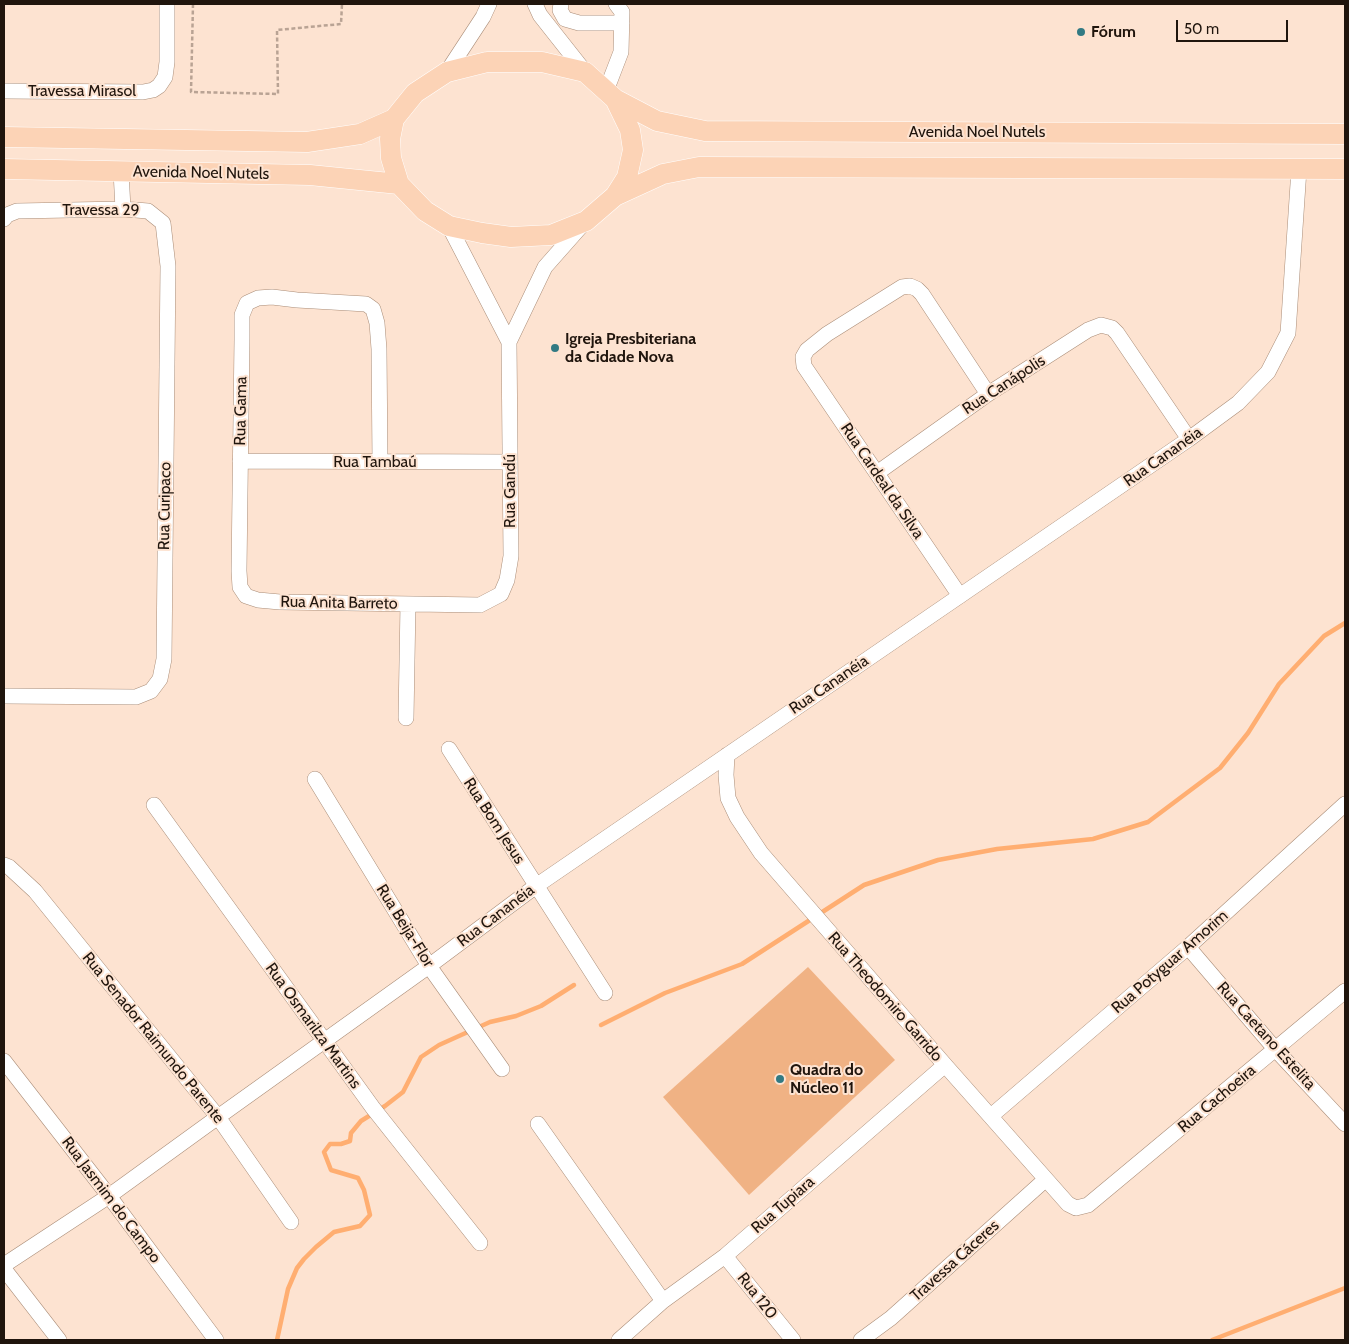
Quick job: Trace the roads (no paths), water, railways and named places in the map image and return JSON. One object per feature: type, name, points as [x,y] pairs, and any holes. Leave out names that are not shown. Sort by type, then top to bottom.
[{"type":"main road","points":[[615,196],[627,176],[633,150],[630,130],[611,95],[585,72],[542,62],[487,62],[446,72],[415,93],[394,119],[390,139],[391,158],[399,184],[425,211],[450,226],[511,237],[551,235],[586,221],[615,196],[663,174],[699,167],[1345,169]]},
{"type":"main road","name":"Avenida Noel Nutels","points":[[611,95],[657,121],[705,131],[1345,134]]},
{"type":"main road","name":"Avenida Noel Nutels","points":[[4,137],[307,142],[360,134],[394,119]]},
{"type":"main road","name":"Avenida Noel Nutels","points":[[4,170],[310,175],[399,184]]},
{"type":"street","name":"Travessa Mirasol","points":[[4,92],[143,92],[153,90],[159,86],[165,76],[167,62],[167,4]]},
{"type":"street","points":[[446,72],[484,17],[489,4]]},
{"type":"street","points":[[535,4],[540,16],[585,72]]},
{"type":"street","points":[[561,4],[560,10],[565,20],[579,23],[622,23]]},
{"type":"street","points":[[611,95],[621,52],[622,12],[616,4]]},
{"type":"street","name":"Rua Cananéia","points":[[4,1264],[109,1196],[429,966],[536,886],[726,754],[1189,439],[1238,403],[1268,372],[1288,333],[1299,169]]},
{"type":"street","points":[[121,171],[122,209]]},
{"type":"street","name":"Travessa 29","points":[[4,219],[7,215],[17,211],[122,209],[148,211],[163,223],[168,266]]},
{"type":"street","name":"Rua Gandú","points":[[508,342],[545,267],[586,221]]},
{"type":"street","name":"Rua Gandú","points":[[450,226],[508,342],[511,556],[507,580],[501,594],[490,601],[480,605],[460,605]]},
{"type":"street","name":"Rua Curipaco","points":[[4,696],[136,697],[151,691],[160,679],[164,659],[168,266]]},
{"type":"street","name":"Rua Cardeal da Silva","points":[[960,596],[804,366],[803,357],[807,350],[827,334],[902,287],[910,286],[922,294],[988,394]]},
{"type":"street","name":"Rua Gama","points":[[239,571],[242,315],[247,303],[258,298],[272,297],[366,304],[373,309],[377,323],[379,349],[380,462]]},
{"type":"street","name":"Rua Canápolis","points":[[877,473],[988,394],[1094,326],[1106,325],[1112,328],[1189,439]]},
{"type":"street","name":"Rua Tambaú","points":[[240,461],[510,462]]},
{"type":"street","name":"Rua Anita Barreto","points":[[239,571],[240,587],[246,596],[258,600],[307,603],[460,605]]},
{"type":"street","points":[[406,718],[408,604]]},
{"type":"street","name":"Rua Bom Jesus","points":[[449,750],[605,993]]},
{"type":"street","name":"Rua Theodomiro Garrido","points":[[726,754],[728,798],[737,817],[761,853],[945,1066],[1068,1204],[1076,1208],[1088,1205]]},
{"type":"street","name":"Rua Beija-Flor","points":[[315,779],[429,966],[502,1069]]},
{"type":"street","name":"Rua Potyguar Amorim","points":[[991,1116],[1188,947],[1345,804]]},
{"type":"street","name":"Rua Osmarilza Martins","points":[[154,805],[373,1108],[480,1243]]},
{"type":"street","name":"Rua Senador Raimundo Parente","points":[[4,865],[9,867],[35,891],[218,1117],[291,1222]]},
{"type":"street","name":"Rua Caetano Estelita","points":[[1188,947],[1276,1050],[1345,1124]]},
{"type":"street","name":"Rua Cachoeira","points":[[1088,1205],[1345,991]]},
{"type":"street","name":"Rua Jasmim do Campo","points":[[4,1061],[109,1196],[216,1340]]},
{"type":"street","name":"Rua Tupiara","points":[[619,1340],[663,1301],[725,1256],[945,1066]]},
{"type":"street","points":[[538,1124],[663,1301]]},
{"type":"street","name":"Travessa Cáceres","points":[[861,1340],[891,1318],[1046,1179]]},
{"type":"street","name":"Rua 120","points":[[725,1256],[791,1338]]},
{"type":"street","points":[[4,1269],[58,1340]]},
{"type":"waterway","points":[[601,1025],[665,993],[742,964],[864,885],[938,860],[997,849],[1093,839],[1148,822],[1220,768],[1248,733],[1279,684],[1324,636],[1345,623]]},
{"type":"waterway","points":[[277,1340],[288,1289],[297,1268],[316,1247],[334,1232],[360,1226],[370,1215],[364,1190],[358,1178],[331,1170],[324,1152],[330,1144],[341,1144],[350,1141],[351,1133],[361,1121],[403,1092],[421,1057],[439,1045],[490,1022],[516,1016],[541,1006],[574,985]]},
{"type":"waterway","points":[[1212,1340],[1345,1288]]},
{"type":"place","name":"Fórum","points":[[1081,32]]},
{"type":"place","name":"Igreja Presbiteriana da Cidade Nova","points":[[555,348]]},
{"type":"place","name":"Quadra do Núcleo 11","points":[[780,1079]]}]
